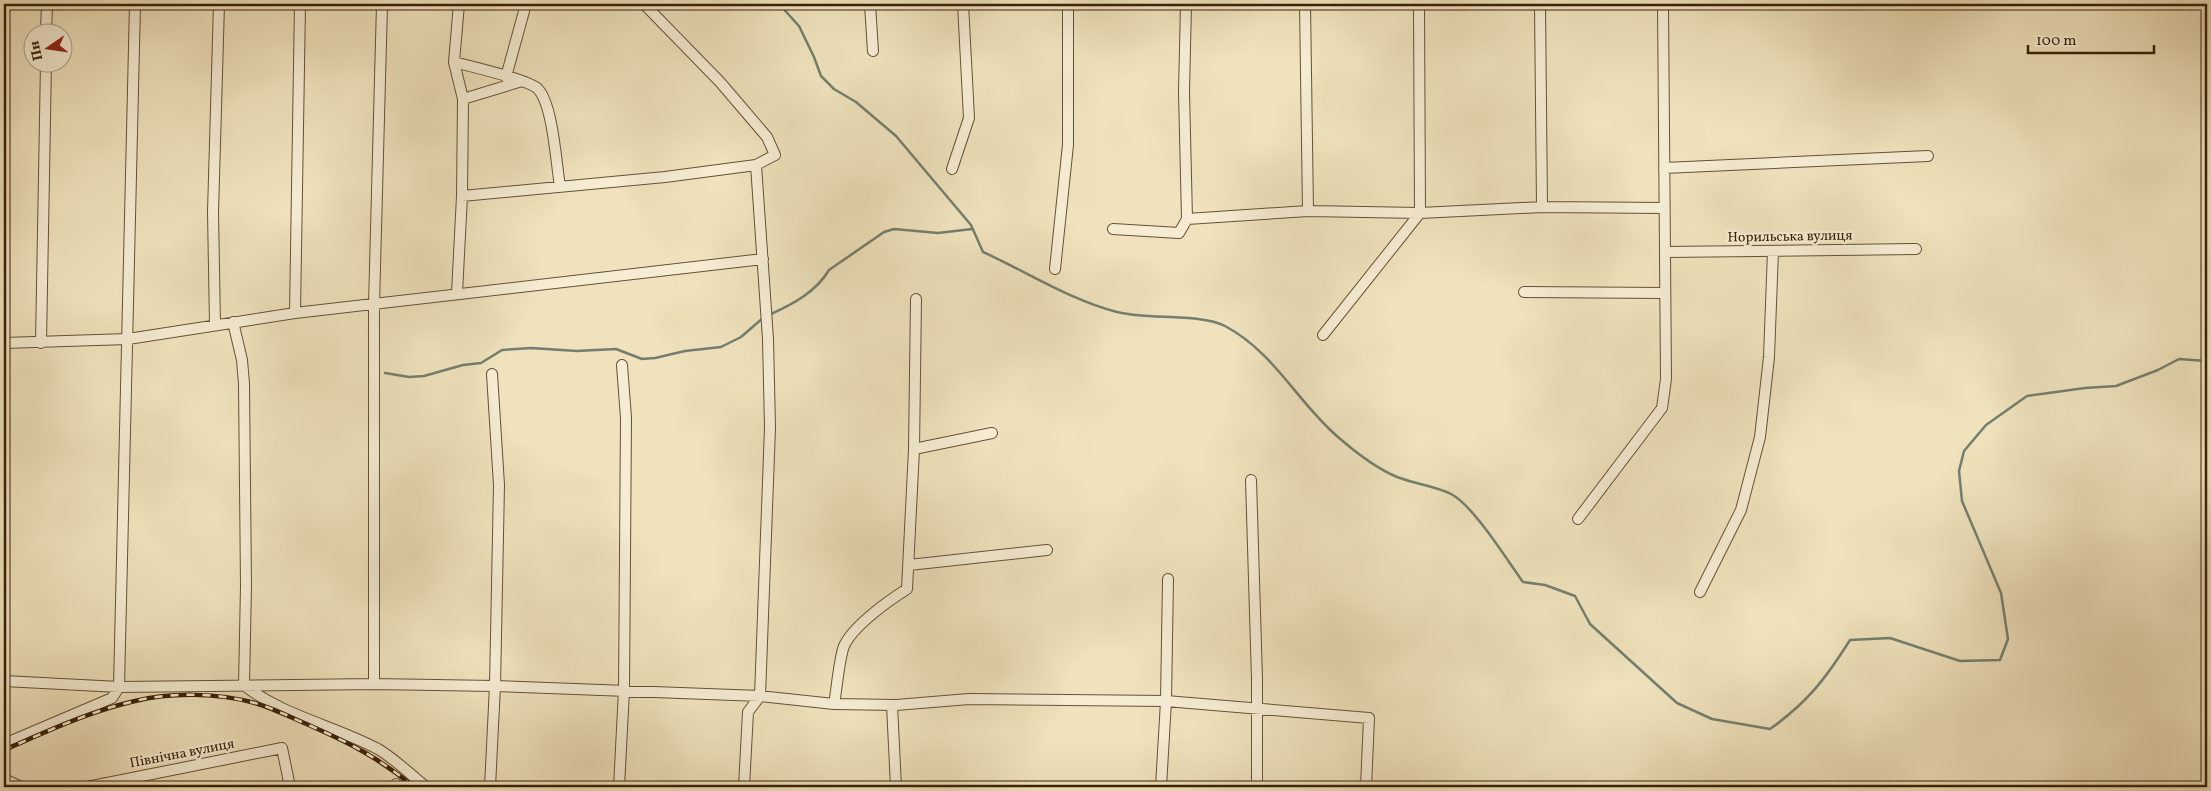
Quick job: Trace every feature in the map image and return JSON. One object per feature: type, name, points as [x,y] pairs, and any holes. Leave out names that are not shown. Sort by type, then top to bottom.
[{"type":"street","points":[[46,22],[47,4]]},
{"type":"street","points":[[4,744],[112,698],[119,687],[135,4]]},
{"type":"street","points":[[215,325],[213,212],[219,4]]},
{"type":"street","points":[[295,313],[300,4]]},
{"type":"street","points":[[374,684],[374,305],[382,4]]},
{"type":"street","points":[[457,293],[462,196],[463,99],[454,62],[459,4]]},
{"type":"street","points":[[506,77],[526,4]]},
{"type":"street","points":[[462,196],[665,177],[756,165],[775,155],[767,138],[720,82],[644,4]]},
{"type":"street","points":[[870,4],[873,51]]},
{"type":"street","points":[[952,169],[970,118],[963,4]]},
{"type":"street","points":[[1055,269],[1068,145],[1068,4]]},
{"type":"street","points":[[1113,229],[1179,233],[1187,219],[1184,92],[1186,4]]},
{"type":"street","points":[[1305,4],[1308,211]]},
{"type":"street","points":[[1323,335],[1420,213],[1419,4]]},
{"type":"street","points":[[1540,4],[1542,207]]},
{"type":"street","points":[[1578,519],[1662,408],[1666,379],[1663,4]]},
{"type":"street","points":[[454,62],[522,81],[538,88],[548,105],[560,186]]},
{"type":"street","points":[[41,343],[46,72]]},
{"type":"street","points":[[463,99],[522,81]]},
{"type":"street","points":[[1664,168],[1928,156]]},
{"type":"street","points":[[744,787],[748,712],[760,696],[770,428],[763,259],[756,165]]},
{"type":"street","points":[[1187,219],[1308,211],[1420,213],[1542,207],[1664,208]]},
{"type":"street","name":"Норильська вулиця","points":[[1664,252],[1916,249]]},
{"type":"street","points":[[1700,592],[1742,510],[1760,437],[1770,357],[1773,251]]},
{"type":"street","points":[[4,343],[128,339],[295,313],[763,259]]},
{"type":"street","points":[[1524,292],[1665,293]]},
{"type":"street","points":[[834,704],[844,646],[856,629],[907,589],[914,449],[916,299]]},
{"type":"street","points":[[233,322],[242,360],[244,384],[246,586],[244,684]]},
{"type":"street","points":[[619,787],[624,690],[626,418],[622,364]]},
{"type":"street","points":[[490,787],[495,686],[499,485],[492,374]]},
{"type":"street","points":[[914,449],[992,433]]},
{"type":"street","points":[[1250,480],[1256,710],[1256,787]]},
{"type":"street","points":[[909,565],[1047,550]]},
{"type":"street","points":[[1160,787],[1166,701],[1168,579]]},
{"type":"street","points":[[4,682],[119,687],[244,684],[495,686],[760,696],[834,704],[892,705],[969,699],[1166,701],[1369,718],[1366,787]]},
{"type":"street","points":[[244,684],[261,698],[332,727],[380,750],[426,787]]},
{"type":"street","points":[[892,705],[896,787]]},
{"type":"street","name":"Північна вулиця","points":[[87,787],[282,748],[290,787]]},
{"type":"street","points":[[4,780],[21,787]]},
{"type":"waterway","points":[[779,4],[799,26],[821,76],[834,89],[856,102],[896,136],[971,225],[983,252],[1066,293],[1100,307],[1143,316],[1202,319],[1225,326],[1258,350],[1324,424],[1344,442],[1390,474],[1445,491],[1460,500],[1499,547],[1523,582],[1545,585],[1575,596],[1590,624],[1677,703],[1712,719],[1770,729],[1795,709],[1815,689],[1850,640],[1890,638],[1960,661],[2000,660],[2008,639],[2001,593],[1962,501],[1959,471],[1964,451],[1986,425],[2027,396],[2116,386],[2158,370],[2179,359],[2207,361]]},
{"type":"waterway","points":[[771,314],[788,306],[811,291],[829,270],[884,232],[894,229],[938,233],[972,229]]},
{"type":"waterway","points":[[385,373],[409,377],[424,376],[463,365],[481,363],[502,350],[531,348],[577,351],[616,349],[642,359],[655,358],[685,351],[721,347],[741,337],[763,318]]},
{"type":"railway","points":[[4,750],[68,722],[118,705],[164,696],[226,697],[255,703],[326,733],[377,760],[414,787]]}]
